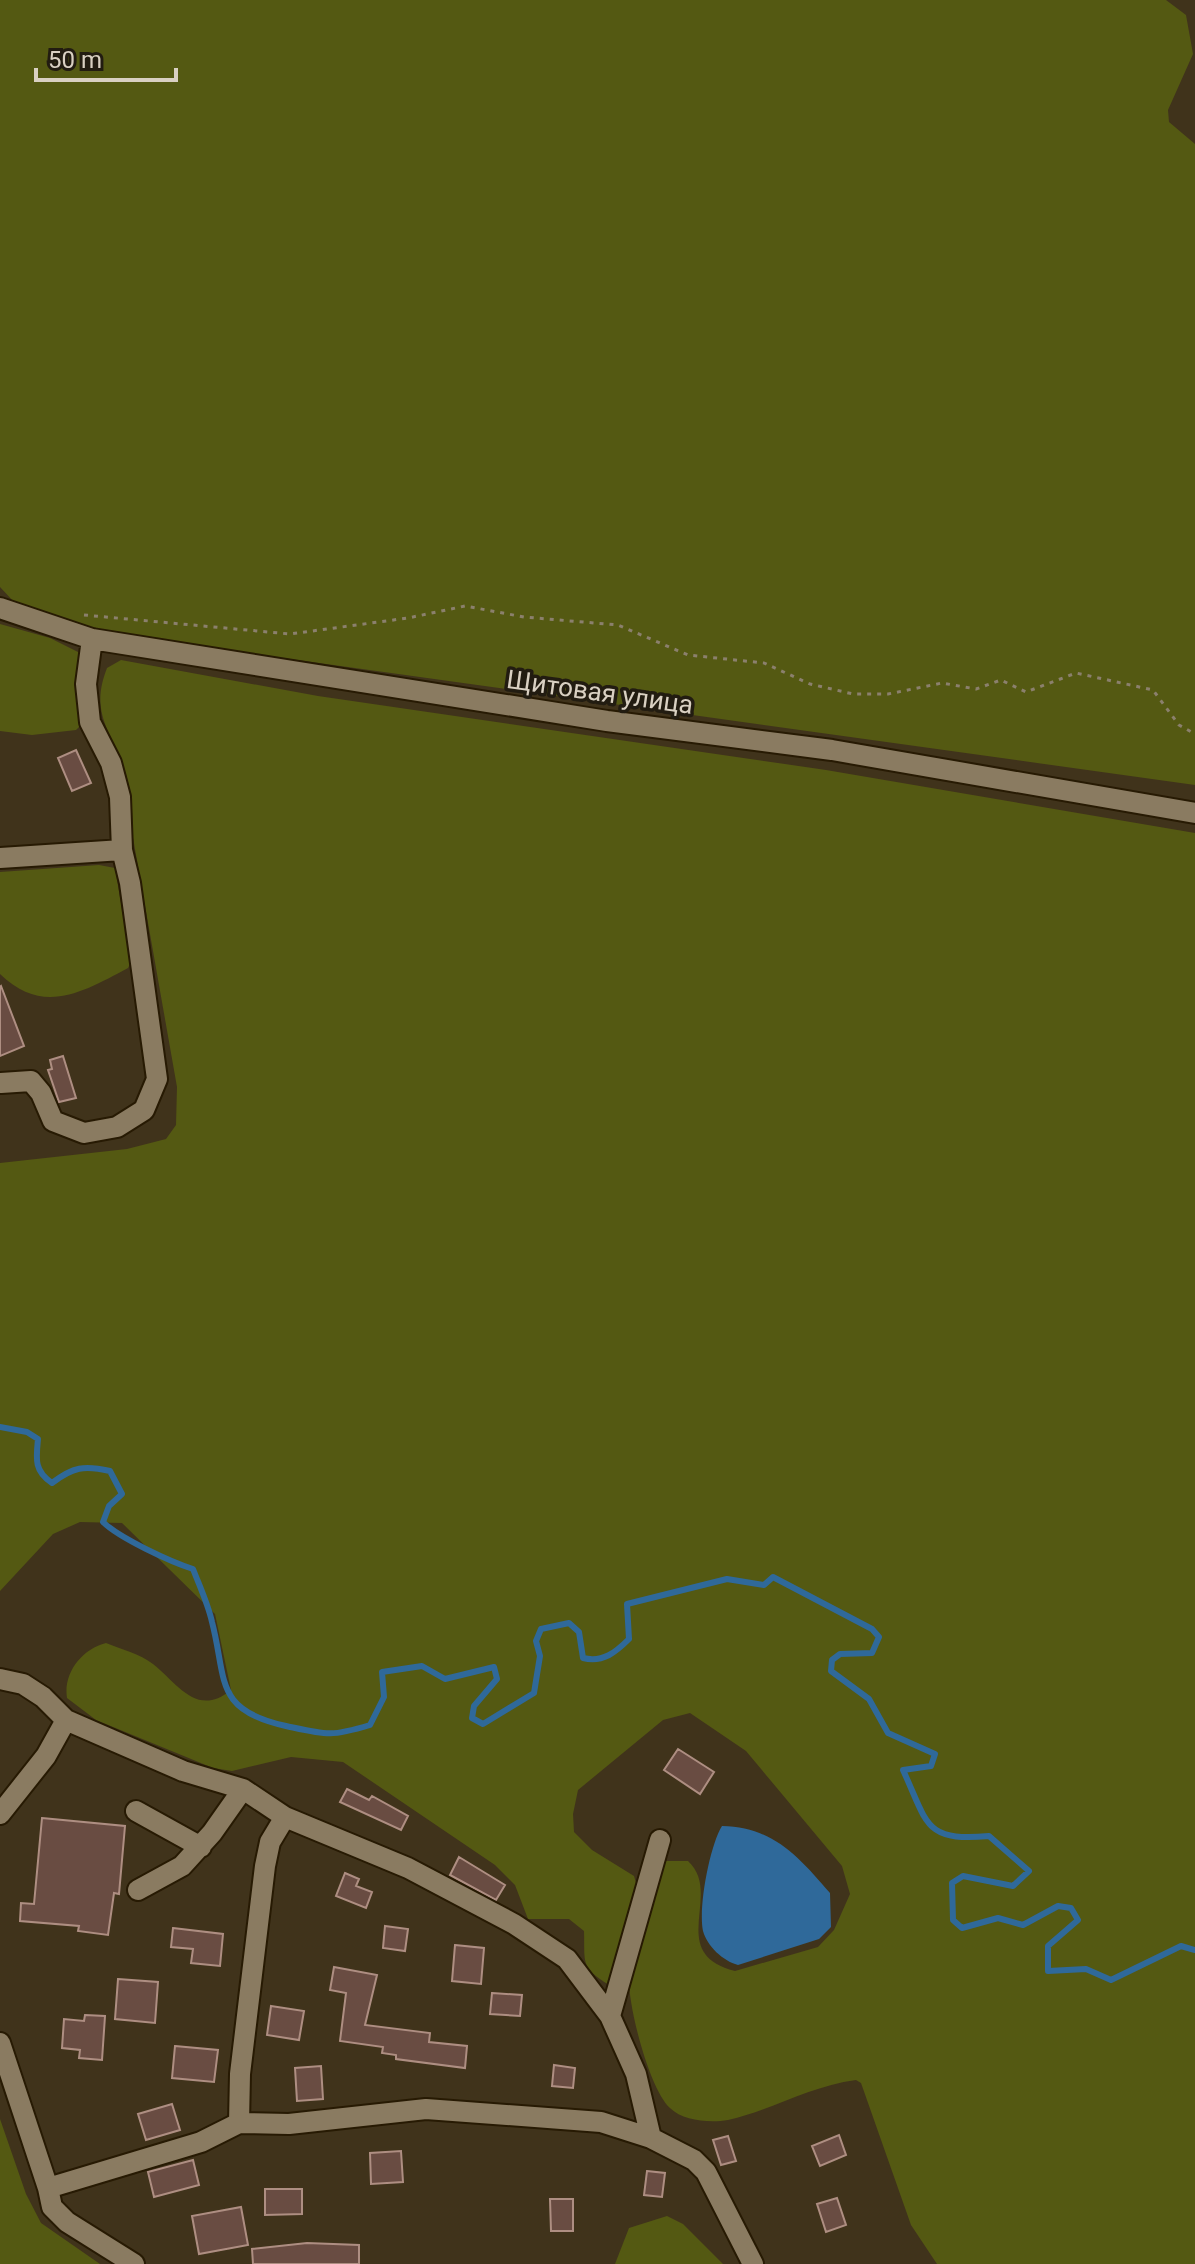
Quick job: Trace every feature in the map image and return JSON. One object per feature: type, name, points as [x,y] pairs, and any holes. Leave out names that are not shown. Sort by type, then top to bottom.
[{"type":"street","name":"Щитовая улица","points":[[0,608],[92,639],[607,721],[832,750],[1195,813]]},
{"type":"street","points":[[1,1083],[31,1081],[41,1093],[53,1121],[84,1133],[117,1127],[144,1110],[157,1079],[130,883],[122,850],[120,797],[111,763],[90,722],[86,684],[92,639]]},
{"type":"street","points":[[0,858],[122,850]]},
{"type":"street","points":[[2,1681],[23,1684],[43,1697],[66,1720],[183,1771],[243,1789],[285,1817],[408,1868],[514,1924],[567,1959],[610,2016],[636,2074],[651,2138]]},
{"type":"street","points":[[0,1814],[46,1756],[66,1720]]},
{"type":"street","points":[[138,1890],[182,1866],[201,1847],[243,1789]]},
{"type":"street","points":[[136,1811],[201,1847]]},
{"type":"street","points":[[239,2123],[240,2074],[265,1866],[270,1842],[285,1817]]},
{"type":"street","points":[[610,2016],[660,1840]]},
{"type":"street","points":[[0,2043],[52,2207],[67,2222],[134,2264]]},
{"type":"street","points":[[48,2188],[201,2142],[239,2123],[289,2124],[426,2109],[601,2122],[651,2138],[694,2160],[706,2172],[753,2264]]},
{"type":"path","points":[[59,627],[80,615],[104,614],[290,634],[408,618],[465,606],[524,617],[618,625],[688,655],[764,663],[810,684],[853,694],[888,694],[942,683],[976,689],[1001,680],[1026,692],[1076,673],[1088,675],[1153,690],[1179,725],[1195,734]]},
{"type":"green space","points":[[0,0],[1166,0],[1186,15],[1193,54],[1168,110],[1169,122],[1195,144],[1195,785],[97,632],[14,602],[0,587]]},
{"type":"green space","points":[[0,624],[50,638],[82,654],[81,725],[76,730],[32,735],[0,731]]},
{"type":"green space","points":[[121,660],[318,696],[826,770],[1195,833],[1195,2264],[937,2264],[911,2225],[861,2083],[856,2080],[823,2087],[728,2120],[697,2120],[682,2116],[670,2108],[647,2065],[629,1988],[637,1937],[664,1861],[688,1861],[697,1874],[701,1890],[699,1937],[703,1951],[714,1962],[735,1971],[818,1947],[834,1930],[850,1894],[842,1866],[746,1751],[690,1713],[663,1720],[578,1790],[573,1814],[574,1832],[592,1850],[634,1876],[638,1890],[609,1985],[586,1963],[584,1931],[569,1919],[528,1919],[515,1885],[495,1865],[343,1762],[291,1757],[232,1771],[213,1768],[96,1720],[67,1698],[68,1680],[76,1663],[89,1651],[106,1643],[148,1660],[198,1699],[208,1701],[219,1698],[231,1690],[215,1614],[122,1523],[80,1522],[53,1534],[0,1591],[0,1163],[127,1149],[166,1139],[176,1125],[177,1087],[132,832],[129,788],[101,706],[102,682],[107,668]]},
{"type":"green space","points":[[99,865],[115,868],[131,962],[128,968],[79,992],[63,996],[32,994],[16,987],[0,974],[0,872]]},
{"type":"green space","points":[[0,2119],[26,2194],[41,2223],[100,2264],[0,2264]]},
{"type":"green space","points":[[667,2216],[683,2224],[723,2264],[615,2264],[629,2228]]},
{"type":"water","points":[[722,1826],[756,1832],[783,1846],[830,1893],[831,1927],[819,1939],[738,1965],[716,1952],[703,1931],[702,1907],[709,1861]]},
{"type":"building","points":[[76,750],[91,783],[72,791],[58,758]]},
{"type":"building","points":[[0,987],[24,1046],[0,1056]]},
{"type":"building","points":[[63,1056],[76,1098],[59,1102],[48,1070],[52,1069],[50,1060]]},
{"type":"building","points":[[678,1749],[714,1772],[700,1794],[664,1770]]},
{"type":"building","points":[[347,1789],[369,1800],[372,1796],[408,1816],[401,1830],[340,1802]]},
{"type":"building","points":[[42,1818],[125,1826],[119,1894],[114,1893],[108,1935],[78,1931],[79,1926],[20,1921],[21,1903],[34,1904]]},
{"type":"building","points":[[459,1857],[505,1885],[496,1900],[450,1875]]},
{"type":"building","points":[[345,1873],[359,1879],[356,1886],[372,1892],[366,1908],[336,1896]]},
{"type":"building","points":[[385,1926],[408,1929],[405,1951],[383,1948]]},
{"type":"building","points":[[173,1928],[223,1934],[220,1966],[191,1963],[193,1949],[171,1947]]},
{"type":"building","points":[[455,1945],[484,1948],[481,1984],[452,1981]]},
{"type":"building","points":[[334,1967],[377,1975],[365,2025],[430,2033],[429,2042],[467,2046],[465,2068],[396,2059],[396,2055],[382,2053],[383,2047],[340,2041],[346,1993],[330,1990]]},
{"type":"building","points":[[118,1979],[158,1982],[155,2023],[115,2019]]},
{"type":"building","points":[[492,1993],[522,1995],[520,2016],[490,2014]]},
{"type":"building","points":[[271,2006],[304,2011],[299,2040],[267,2035]]},
{"type":"building","points":[[85,2015],[105,2016],[102,2060],[79,2058],[80,2050],[62,2048],[64,2019],[84,2021]]},
{"type":"building","points":[[175,2046],[218,2050],[214,2082],[172,2078]]},
{"type":"building","points":[[554,2065],[575,2068],[573,2088],[552,2086]]},
{"type":"building","points":[[321,2066],[323,2099],[297,2101],[295,2068]]},
{"type":"building","points":[[172,2104],[180,2130],[146,2140],[138,2114]]},
{"type":"building","points":[[839,2135],[846,2155],[820,2166],[812,2146]]},
{"type":"building","points":[[728,2136],[736,2161],[721,2165],[713,2140]]},
{"type":"building","points":[[401,2151],[403,2182],[371,2184],[370,2153]]},
{"type":"building","points":[[193,2160],[199,2185],[154,2197],[148,2172]]},
{"type":"building","points":[[647,2171],[665,2173],[662,2197],[644,2195]]},
{"type":"building","points":[[265,2189],[302,2189],[302,2214],[265,2215]]},
{"type":"building","points":[[837,2198],[846,2225],[826,2232],[817,2204]]},
{"type":"building","points":[[550,2199],[573,2199],[573,2231],[551,2231]]},
{"type":"building","points":[[241,2207],[248,2245],[199,2254],[192,2216]]},
{"type":"building","points":[[307,2243],[359,2245],[359,2264],[253,2264],[252,2249]]},
{"type":"waterway","points":[[0,1427],[27,1432],[38,1439],[38,1464],[42,1474],[52,1483],[79,1469],[110,1471],[122,1494],[109,1506],[103,1522],[146,1549],[193,1569],[210,1615],[227,1689],[234,1701],[262,1719],[311,1731],[337,1733],[370,1725],[384,1697],[382,1672],[422,1666],[445,1679],[494,1667],[497,1679],[474,1706],[472,1718],[483,1724],[534,1693],[540,1656],[536,1641],[541,1629],[569,1623],[579,1632],[583,1658],[603,1658],[629,1639],[627,1604],[727,1579],[764,1585],[773,1577],[872,1629],[879,1637],[872,1653],[840,1654],[832,1660],[831,1671],[869,1699],[888,1733],[935,1754],[931,1766],[903,1770],[931,1826],[952,1836],[989,1836],[1029,1871],[1013,1886],[963,1876],[952,1883],[953,1920],[962,1928],[998,1918],[1023,1925],[1058,1906],[1071,1908],[1078,1920],[1048,1946],[1048,1971],[1086,1969],[1111,1980],[1181,1946],[1195,1950]]}]
